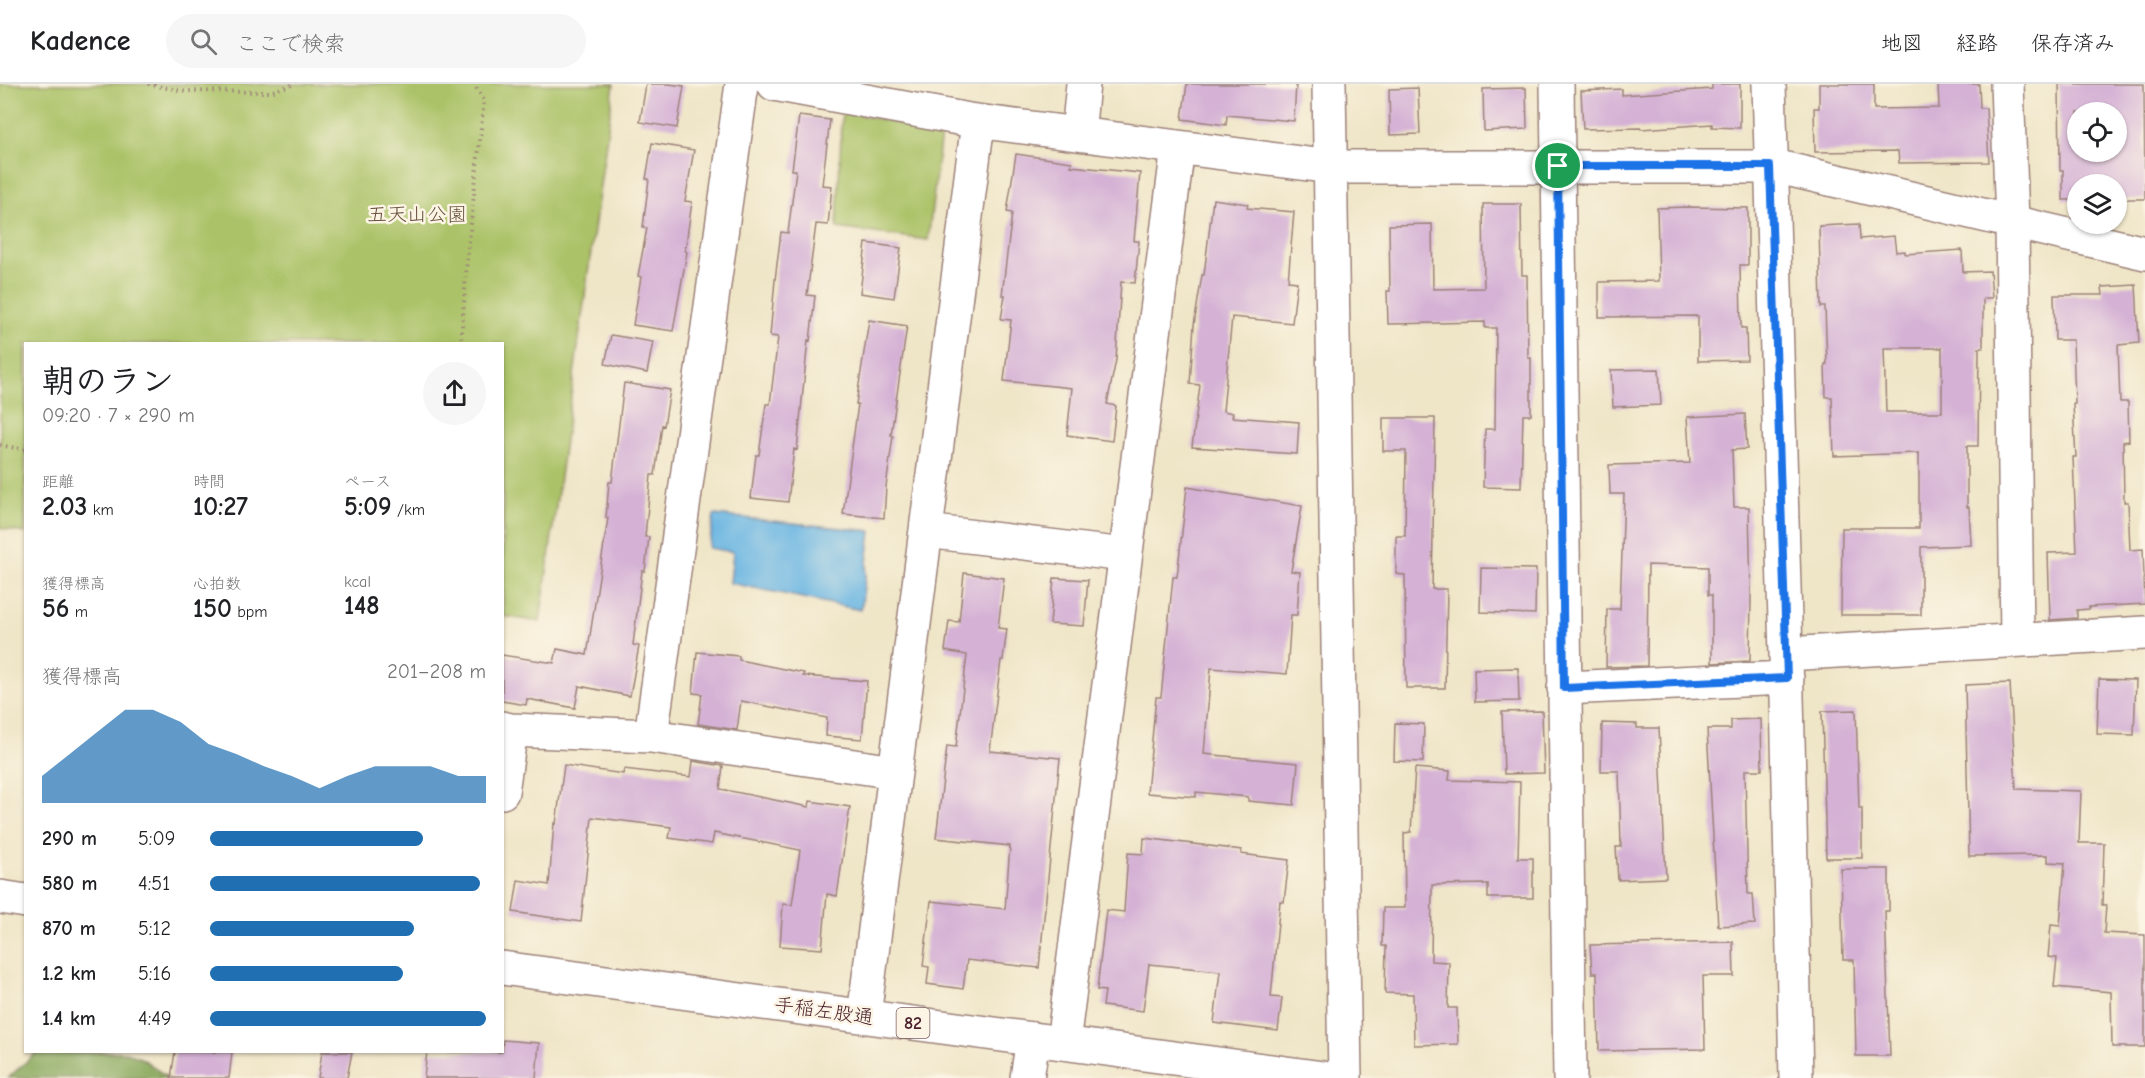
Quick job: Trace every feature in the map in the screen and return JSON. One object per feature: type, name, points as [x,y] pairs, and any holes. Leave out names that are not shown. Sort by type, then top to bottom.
[{"type":"street","points":[[651,736],[742,84]]},
{"type":"street","points":[[774,84],[978,122],[1331,167],[1770,166],[2145,253]]},
{"type":"street","points":[[1078,134],[1083,84]]},
{"type":"street","points":[[1329,84],[1345,1078]]},
{"type":"street","points":[[1557,84],[1570,1078]]},
{"type":"street","points":[[1768,84],[1787,666],[1796,1078]]},
{"type":"street","points":[[2007,84],[2012,222],[2016,640]]},
{"type":"street","points":[[864,1016],[978,122]]},
{"type":"street","points":[[1027,1078],[1048,1041],[1125,555],[1178,147]]},
{"type":"street","points":[[926,531],[1125,555]]},
{"type":"street","points":[[1564,688],[2016,640],[2145,633]]},
{"type":"street","points":[[504,767],[507,729],[651,736],[896,772]]},
{"type":"street","points":[[0,897],[24,901]]},
{"type":"street","name":"手稲左股通","points":[[504,968],[1323,1078]]},
{"type":"path","points":[[148,84],[182,91],[270,92],[295,84]]},
{"type":"path","points":[[461,342],[467,260],[484,100],[474,84]]},
{"type":"path","points":[[0,445],[24,450]]},
{"type":"green space","name":"五天山公園","points":[[0,84],[614,84],[540,622],[504,616],[504,342],[24,342],[24,533],[0,528]]},
{"type":"green space","points":[[842,111],[941,133],[928,240],[837,228]]},
{"type":"green space","points":[[36,1053],[128,1053],[143,1059],[168,1078],[8,1078]]},
{"type":"water","points":[[714,515],[871,531],[861,610],[730,583],[733,552],[709,548]]},
{"type":"building","points":[[646,84],[684,86],[677,128],[640,122]]},
{"type":"building","points":[[1187,84],[1296,84],[1294,121],[1227,115],[1226,125],[1182,119]]},
{"type":"building","points":[[1712,84],[1740,84],[1740,128],[1712,127],[1712,124],[1641,129],[1583,129],[1581,91],[1622,89],[1622,95],[1712,89]]},
{"type":"building","points":[[1819,84],[1874,84],[1874,109],[1939,108],[1938,84],[1979,84],[1980,108],[1986,108],[1989,162],[1899,163],[1898,151],[1815,152],[1814,108],[1819,108]]},
{"type":"building","points":[[2059,84],[2144,84],[2145,199],[2127,199],[2127,174],[2067,174],[2067,200],[2063,200],[2063,170],[2060,170]]},
{"type":"building","points":[[1418,88],[1420,134],[1390,135],[1389,89]]},
{"type":"building","points":[[1526,88],[1527,129],[1484,131],[1483,89]]},
{"type":"building","points":[[799,116],[830,120],[822,185],[832,186],[828,225],[816,224],[807,295],[815,296],[810,341],[808,340],[797,450],[794,449],[788,502],[751,498],[756,455],[759,455],[766,404],[770,404],[778,337],[770,336],[775,280],[781,232],[788,233],[796,170],[792,170]]},
{"type":"building","points":[[652,143],[694,150],[685,201],[692,202],[685,251],[687,252],[673,331],[633,325],[641,277],[638,276],[647,228],[643,227],[649,179],[646,179]]},
{"type":"building","points":[[1016,154],[1072,162],[1071,166],[1140,173],[1134,241],[1139,241],[1135,283],[1121,282],[1116,360],[1107,404],[1116,406],[1112,441],[1067,435],[1072,388],[1004,381],[1011,320],[1001,319],[1005,295],[1002,295],[1012,213],[1007,212]]},
{"type":"building","points":[[1213,199],[1248,204],[1247,208],[1294,212],[1288,281],[1297,282],[1292,323],[1232,317],[1223,411],[1233,413],[1232,417],[1299,422],[1297,454],[1192,447],[1200,385],[1190,384],[1194,325],[1202,275],[1204,275]]},
{"type":"building","points":[[1483,204],[1521,204],[1522,275],[1527,275],[1528,358],[1531,358],[1531,415],[1523,415],[1521,488],[1483,487],[1485,429],[1495,429],[1496,328],[1485,328],[1485,322],[1388,324],[1389,225],[1432,224],[1433,289],[1484,288]]},
{"type":"building","points":[[1657,208],[1748,208],[1748,265],[1740,265],[1741,328],[1746,328],[1747,360],[1698,361],[1698,316],[1599,317],[1599,282],[1659,281]]},
{"type":"building","points":[[1859,224],[1860,239],[1894,236],[1896,252],[1905,251],[1905,254],[1962,250],[1963,272],[1990,271],[1992,298],[1983,298],[1983,348],[1979,348],[1978,446],[1967,446],[1967,507],[1969,507],[1971,545],[1921,547],[1921,615],[1841,615],[1842,528],[1919,528],[1919,453],[1834,456],[1832,397],[1826,397],[1825,307],[1821,307],[1819,226]],"holes":[[[1884,348],[1942,348],[1942,412],[1886,412]]]},
{"type":"building","points":[[866,243],[901,248],[894,298],[860,293]]},
{"type":"building","points":[[2136,285],[2139,343],[2118,345],[2120,402],[2128,402],[2129,441],[2123,442],[2124,502],[2128,502],[2130,550],[2143,549],[2145,604],[2089,607],[2089,609],[2077,610],[2077,618],[2050,620],[2048,553],[2077,552],[2073,457],[2076,457],[2073,340],[2055,340],[2054,295],[2103,295],[2102,287]]},
{"type":"building","points":[[869,320],[907,326],[891,435],[893,436],[884,518],[843,514]]},
{"type":"building","points":[[611,335],[653,342],[647,373],[605,364]]},
{"type":"building","points":[[1659,369],[1661,405],[1613,407],[1611,370]]},
{"type":"building","points":[[624,383],[670,390],[655,475],[651,475],[645,537],[649,537],[645,571],[642,571],[633,645],[639,646],[630,696],[579,686],[575,708],[527,699],[526,705],[504,701],[504,655],[554,663],[557,649],[587,655],[608,518],[606,518],[609,482],[612,482]]},
{"type":"building","points":[[1745,414],[1747,449],[1732,450],[1734,507],[1749,507],[1750,661],[1712,663],[1712,595],[1708,595],[1708,567],[1648,565],[1647,666],[1606,667],[1607,609],[1620,609],[1624,494],[1610,494],[1609,465],[1690,463],[1687,417]]},
{"type":"building","points":[[1383,418],[1435,418],[1432,589],[1447,589],[1445,688],[1406,688],[1405,575],[1396,574],[1396,536],[1405,536],[1406,451],[1383,451]]},
{"type":"building","points":[[1187,487],[1302,506],[1291,571],[1300,572],[1297,615],[1291,615],[1287,674],[1211,668],[1204,754],[1298,763],[1294,805],[1248,801],[1248,797],[1196,792],[1196,797],[1147,793],[1156,697],[1161,697],[1173,577],[1177,577]]},
{"type":"building","points":[[1481,568],[1536,569],[1535,614],[1480,612]]},
{"type":"building","points":[[964,573],[1004,578],[998,628],[1007,629],[990,751],[1060,758],[1039,968],[967,960],[963,989],[927,984],[929,967],[923,966],[931,901],[1005,909],[1010,846],[936,838],[947,746],[956,747],[967,655],[945,651],[949,621],[959,622]]},
{"type":"building","points":[[1054,578],[1088,580],[1084,626],[1050,624]]},
{"type":"building","points":[[697,652],[739,656],[739,660],[804,673],[803,676],[867,681],[862,739],[826,736],[827,718],[741,701],[737,730],[698,724],[702,694],[693,693]]},
{"type":"building","points":[[1518,668],[1519,701],[1475,702],[1474,669]]},
{"type":"building","points":[[2099,679],[2136,680],[2134,735],[2097,734]]},
{"type":"building","points":[[2010,683],[2016,789],[2081,791],[2079,843],[2104,843],[2102,905],[2106,905],[2104,933],[2145,935],[2145,1047],[2112,1047],[2111,992],[2054,987],[2057,958],[2048,957],[2051,925],[2060,926],[2065,863],[2048,862],[2048,855],[1969,856],[1965,685]]},
{"type":"building","points":[[1856,710],[1859,808],[1862,808],[1862,858],[1826,858],[1822,711]]},
{"type":"building","points":[[1542,711],[1544,773],[1504,774],[1502,712]]},
{"type":"building","points":[[1761,719],[1762,770],[1745,770],[1748,894],[1753,894],[1755,924],[1718,926],[1707,729],[1731,729],[1731,720]]},
{"type":"building","points":[[1395,723],[1424,724],[1423,762],[1394,761]]},
{"type":"building","points":[[1602,723],[1637,724],[1637,728],[1659,728],[1666,878],[1618,880],[1616,847],[1621,847],[1619,771],[1601,771]]},
{"type":"building","points":[[693,761],[723,766],[720,789],[809,807],[810,801],[850,807],[837,896],[827,894],[822,949],[780,946],[783,904],[792,905],[800,850],[714,833],[712,844],[669,838],[671,827],[592,817],[581,922],[513,912],[518,880],[549,885],[554,823],[556,824],[564,765],[623,774],[624,769],[691,777]]},
{"type":"building","points":[[1415,768],[1450,771],[1449,780],[1520,782],[1518,858],[1533,858],[1533,898],[1488,898],[1488,884],[1432,885],[1431,961],[1449,962],[1448,1008],[1457,1008],[1458,1044],[1414,1045],[1413,994],[1385,993],[1386,946],[1382,946],[1383,908],[1405,908],[1404,833],[1411,832]]},
{"type":"building","points":[[1144,838],[1242,850],[1241,854],[1289,860],[1284,902],[1280,901],[1271,997],[1282,998],[1278,1031],[1214,1023],[1220,971],[1149,964],[1143,1011],[1103,1006],[1105,991],[1097,990],[1106,910],[1124,912],[1128,853],[1143,854]]},
{"type":"building","points":[[1841,869],[1889,869],[1889,911],[1885,911],[1890,1056],[1856,1056],[1854,960],[1843,960]]},
{"type":"building","points":[[1733,942],[1734,976],[1703,976],[1705,1049],[1599,1051],[1597,973],[1592,973],[1590,945]]},
{"type":"building","points":[[504,1040],[539,1043],[536,1078],[424,1078],[427,1053],[504,1053]]},
{"type":"building","points":[[175,1053],[232,1053],[229,1078],[171,1078]]},
{"type":"building","points":[[322,1053],[352,1053],[347,1078],[318,1078]]},
{"type":"route","points":[[1558,166],[1770,166],[1787,678],[1564,688],[1558,166]]}]
